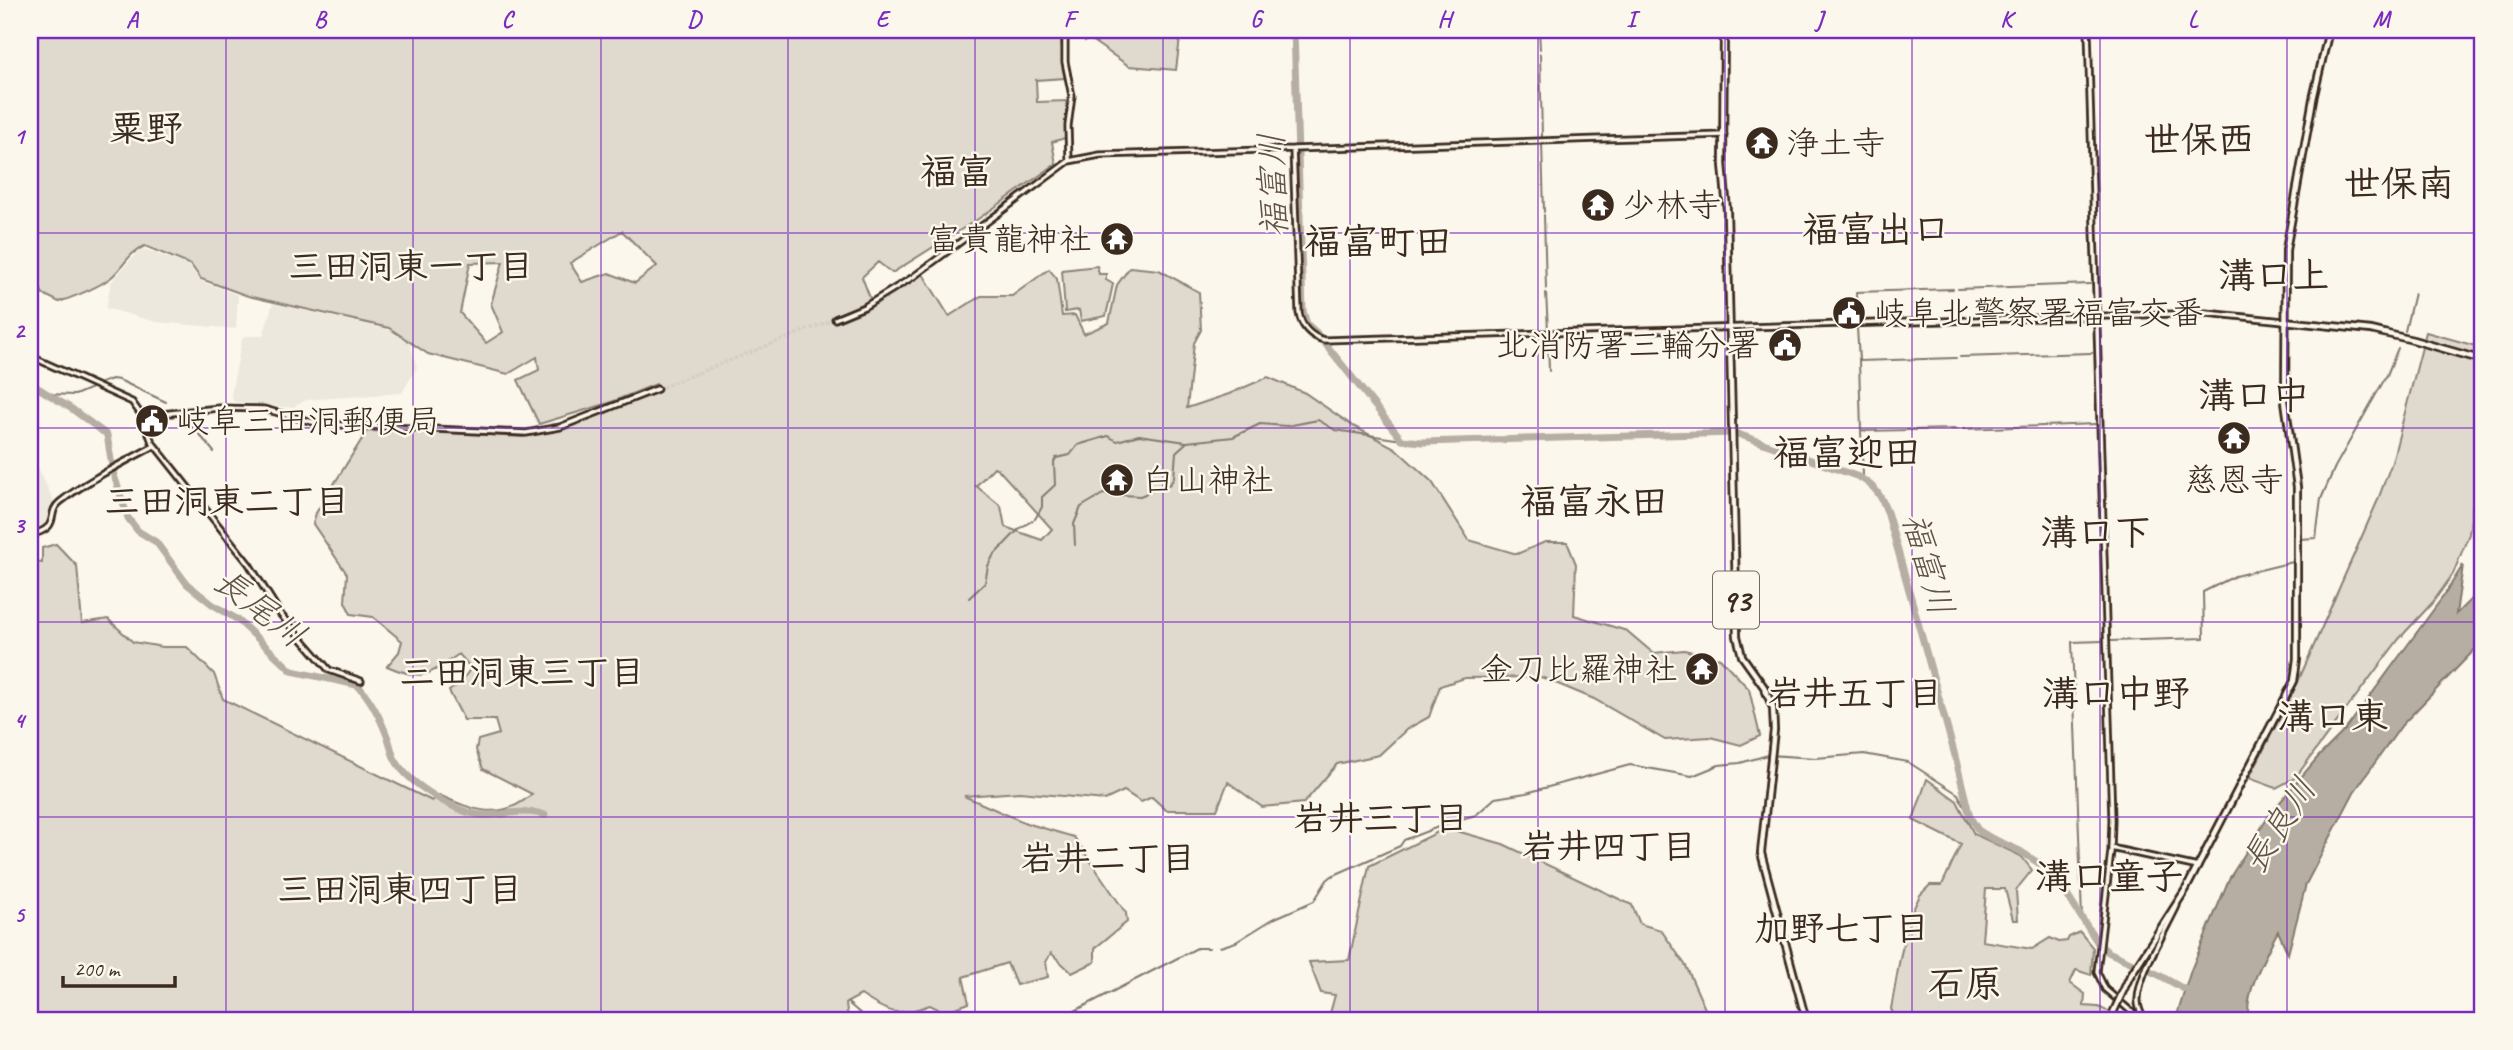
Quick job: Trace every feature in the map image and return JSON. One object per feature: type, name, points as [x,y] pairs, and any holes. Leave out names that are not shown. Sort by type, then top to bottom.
[{"type":"main road","name":"93","points":[[1724,30],[1723,164],[1727,211],[1737,636],[1738,647],[1745,663],[1770,698],[1774,717],[1760,853],[1806,1020]]},
{"type":"main road","points":[[2113,1013],[2121,992],[2142,956],[2186,889],[2294,681],[2297,647],[2297,487],[2285,405],[2286,250],[2313,99],[2329,30]]},
{"type":"main road","points":[[2284,321],[2371,330],[2483,360]]},
{"type":"street","points":[[1065,30],[1065,62],[1072,96],[1068,126],[1069,161]]},
{"type":"street","points":[[2088,30],[2111,848],[2097,972],[2100,981],[2113,996],[2143,1020]]},
{"type":"street","points":[[835,319],[864,307],[913,276],[1069,161],[1100,155],[1724,135]]},
{"type":"street","points":[[1297,149],[1299,313],[1303,326],[1317,338],[1324,340],[2206,313],[2284,321]]},
{"type":"street","points":[[30,356],[132,402],[142,416],[155,445],[249,564],[281,615],[329,670],[361,681]]},
{"type":"street","points":[[142,416],[219,408],[264,409],[320,424],[526,433],[560,427],[657,389]]},
{"type":"street","points":[[30,535],[41,532],[51,524],[57,504],[155,445]]},
{"type":"street","points":[[2111,848],[2197,867]]},
{"type":"street","points":[[2143,1020],[2138,998],[2142,983],[2186,889]]},
{"type":"street","points":[[2128,1008],[2140,1012]]},
{"type":"shaded area","points":[[30,30],[1060,30],[1065,78],[1036,80],[1037,102],[1068,101],[1065,138],[1052,142],[1056,164],[978,219],[892,273],[878,262],[862,277],[872,303],[923,274],[949,316],[981,296],[1012,296],[1049,269],[1057,279],[1062,316],[1075,315],[1084,334],[1109,323],[1117,285],[1130,267],[1159,270],[1199,292],[1201,330],[1194,343],[1187,408],[1268,377],[1305,393],[1353,426],[1395,448],[1432,482],[1469,540],[1517,554],[1545,542],[1567,542],[1576,564],[1574,615],[1627,631],[1653,653],[1684,650],[1720,658],[1749,689],[1760,736],[1741,745],[1710,737],[1665,740],[1594,699],[1541,677],[1465,678],[1440,686],[1429,717],[1407,729],[1379,755],[1337,764],[1304,803],[1262,807],[1228,782],[1217,810],[1166,810],[1152,797],[1141,802],[1124,791],[1105,800],[1020,792],[964,796],[1026,823],[1074,837],[1126,913],[1127,922],[1095,948],[1095,962],[1072,973],[1051,953],[1046,962],[1048,977],[1016,985],[1007,963],[963,977],[969,1003],[944,1012],[930,1005],[894,1012],[861,995],[846,1003],[848,1020],[30,1020],[30,562],[42,563],[42,548],[56,544],[77,566],[82,623],[108,619],[133,642],[163,647],[187,647],[214,674],[223,699],[432,801],[439,795],[475,809],[498,811],[520,803],[532,794],[483,769],[476,750],[478,740],[499,734],[495,720],[464,720],[449,691],[460,683],[471,668],[459,654],[425,674],[410,674],[387,666],[399,652],[402,641],[373,617],[351,614],[345,602],[347,574],[313,524],[316,513],[367,431],[523,437],[659,392],[656,384],[609,403],[539,424],[518,380],[539,370],[537,357],[508,374],[428,354],[389,328],[248,296],[201,279],[191,265],[145,246],[134,252],[104,283],[59,302],[43,294],[40,288],[30,285]],"holes":[[[622,231],[657,266],[635,283],[609,273],[582,282],[570,263]],[[503,262],[491,304],[503,332],[486,343],[460,313],[470,263]],[[994,467],[998,469],[1052,529],[1042,540],[1005,527],[1001,506],[976,486]]]},
{"type":"shaded area","points":[[1082,30],[1181,30],[1176,70],[1129,66],[1091,40],[1085,41]]},
{"type":"shaded area","points":[[141,248],[188,265],[201,281],[238,295],[236,329],[156,322],[106,308],[111,282]]},
{"type":"shaded area","points":[[1097,266],[1099,274],[1106,274],[1106,280],[1113,284],[1106,316],[1081,321],[1079,310],[1065,312],[1062,270]]},
{"type":"shaded area","points":[[273,303],[407,334],[417,367],[402,393],[306,400],[292,408],[234,402],[231,394],[242,339],[244,336],[263,336]]},
{"type":"shaded area","points":[[2426,332],[2483,348],[2483,376],[2478,406],[2482,430],[2469,534],[2453,574],[2433,602],[2399,639],[2295,778],[2276,788],[2249,778],[2297,684],[2377,502],[2392,462]]},
{"type":"shaded area","points":[[30,462],[38,467],[55,504],[49,524],[44,529],[30,533]]},
{"type":"shaded area","points":[[1927,779],[1957,801],[1974,834],[2021,856],[2032,870],[2016,890],[2018,920],[2013,920],[2005,889],[1986,889],[1982,941],[2032,949],[2050,938],[2059,942],[2067,941],[2069,937],[2080,932],[2093,948],[2091,975],[2076,970],[2070,983],[2085,994],[2084,1006],[2098,1007],[2130,1020],[1896,1020],[1891,1009],[1910,916],[1920,895],[1930,885],[1942,885],[1961,844],[1913,820]]},
{"type":"shaded area","points":[[1446,828],[1503,844],[1632,905],[1640,924],[1661,930],[1686,966],[1710,1020],[1441,1020],[1422,1012],[1418,1020],[1332,1020],[1329,1017],[1335,995],[1321,993],[1309,962],[1349,960],[1369,866]]},
{"type":"water","name":"長良川","points":[[2463,565],[2456,614],[2483,587],[2483,641],[2402,725],[2354,792],[2306,884],[2288,954],[2278,931],[2262,963],[2249,999],[2249,1020],[2179,1020],[2178,1012],[2191,970],[2229,879],[2270,814],[2318,757],[2346,729],[2445,594]]},
{"type":"waterway","name":"福富川","points":[[1294,30],[1303,311],[1307,324],[1317,333]]},
{"type":"waterway","points":[[1539,30],[1540,49]]},
{"type":"waterway","points":[[1540,54],[1542,136]]},
{"type":"waterway","points":[[1542,143],[1544,212]]},
{"type":"waterway","points":[[1544,215],[1546,289]]},
{"type":"waterway","points":[[1958,289],[2090,284]]},
{"type":"waterway","points":[[1857,319],[1856,292],[1953,289]]},
{"type":"waterway","points":[[1546,293],[1548,330]]},
{"type":"waterway","points":[[2405,331],[2414,293]]},
{"type":"waterway","points":[[1857,328],[1859,360]]},
{"type":"waterway","points":[[1548,338],[1549,371]]},
{"type":"waterway","name":"福富川","points":[[1324,342],[1402,440],[1422,442],[1735,433],[1865,481],[1878,493],[1888,515],[1970,817],[1978,830],[2020,851],[2046,868],[2059,883],[2098,943],[2108,952],[2193,991]]},
{"type":"waterway","points":[[2299,539],[2316,538],[2321,499],[2335,467],[2387,375],[2398,348]]},
{"type":"waterway","points":[[1960,357],[2092,353]]},
{"type":"waterway","points":[[1861,431],[1859,361],[1956,358]]},
{"type":"waterway","points":[[101,383],[112,379],[119,380],[166,402]]},
{"type":"waterway","name":"長尾川","points":[[30,383],[107,435],[113,472],[128,518],[138,531],[156,542],[187,584],[238,620],[292,671],[357,685],[376,711],[395,759],[411,778],[434,796],[471,813],[489,815],[529,812],[545,815]]},
{"type":"waterway","points":[[46,394],[75,395],[94,387]]},
{"type":"waterway","points":[[185,417],[214,452]]},
{"type":"waterway","points":[[1075,545],[1074,524],[1081,507],[1103,494],[1140,496],[1170,484],[1174,478],[1176,452],[1187,442],[1233,437],[1260,424],[1287,426],[1318,420],[1335,430],[1402,440]]},
{"type":"waterway","points":[[1963,429],[2096,424]]},
{"type":"waterway","points":[[1863,475],[1861,431],[1958,429]]},
{"type":"waterway","points":[[969,598],[985,583],[993,556],[1020,528],[1035,519],[1042,507],[1042,497],[1055,485],[1056,458],[1070,455],[1078,445],[1108,436],[1117,441],[1139,435],[1186,442]]},
{"type":"waterway","points":[[2110,641],[2204,638],[2203,592],[2235,576],[2293,562],[2294,540]]},
{"type":"waterway","points":[[2082,918],[2072,642],[2103,641]]},
{"type":"waterway","points":[[1220,947],[1236,942],[1273,919],[1314,901],[1332,876],[1400,846],[1404,840],[1476,815],[1495,798],[1526,793],[1630,765],[1692,776],[1719,765],[1740,763],[1768,755],[1816,758],[1864,754],[1908,762],[1958,794],[1970,817]]},
{"type":"waterway","points":[[1043,1020],[1067,1015],[1197,948],[1209,948]]},
{"type":"waterway","points":[[848,1003],[868,1020]]},
{"type":"tunnel","points":[[657,389],[835,319]]},
{"type":"tunnel","points":[[2111,1020],[2113,1013]]},
{"type":"place","name":"浄土寺","points":[[1762,143]]},
{"type":"place","name":"少林寺","points":[[1598,205]]},
{"type":"place","name":"富貴龍神社","points":[[1117,239]]},
{"type":"place","name":"岐阜北警察署福富交番","points":[[1849,313]]},
{"type":"place","name":"北消防署三輪分署","points":[[1785,345]]},
{"type":"place","name":"岐阜三田洞郵便局","points":[[152,421]]},
{"type":"place","name":"慈恩寺","points":[[2234,438]]},
{"type":"place","name":"白山神社","points":[[1117,480]]},
{"type":"place","name":"金刀比羅神社","points":[[1702,669]]},
{"type":"district","name":"粟野","points":[[146,128]]},
{"type":"district","name":"世保西","points":[[2199,139]]},
{"type":"district","name":"福富","points":[[957,171]]},
{"type":"district","name":"世保南","points":[[2399,183]]},
{"type":"district","name":"福富出口","points":[[1876,229]]},
{"type":"district","name":"福富町田","points":[[1378,241]]},
{"type":"district","name":"三田洞東一丁目","points":[[411,266]]},
{"type":"district","name":"溝口上","points":[[2274,275]]},
{"type":"district","name":"溝口中","points":[[2254,395]]},
{"type":"district","name":"福富迎田","points":[[1847,452]]},
{"type":"district","name":"三田洞東二丁目","points":[[227,501]]},
{"type":"district","name":"福富永田","points":[[1594,501]]},
{"type":"district","name":"溝口下","points":[[2096,532]]},
{"type":"district","name":"三田洞東三丁目","points":[[522,672]]},
{"type":"district","name":"岩井五丁目","points":[[1855,693]]},
{"type":"district","name":"溝口中野","points":[[2116,693]]},
{"type":"district","name":"溝口東","points":[[2333,716]]},
{"type":"district","name":"岩井三丁目","points":[[1381,818]]},
{"type":"district","name":"岩井四丁目","points":[[1609,846]]},
{"type":"district","name":"岩井二丁目","points":[[1108,858]]},
{"type":"district","name":"溝口童子","points":[[2109,876]]},
{"type":"district","name":"三田洞東四丁目","points":[[400,889]]},
{"type":"district","name":"加野七丁目","points":[[1842,928]]},
{"type":"district","name":"石原","points":[[1965,983]]}]
